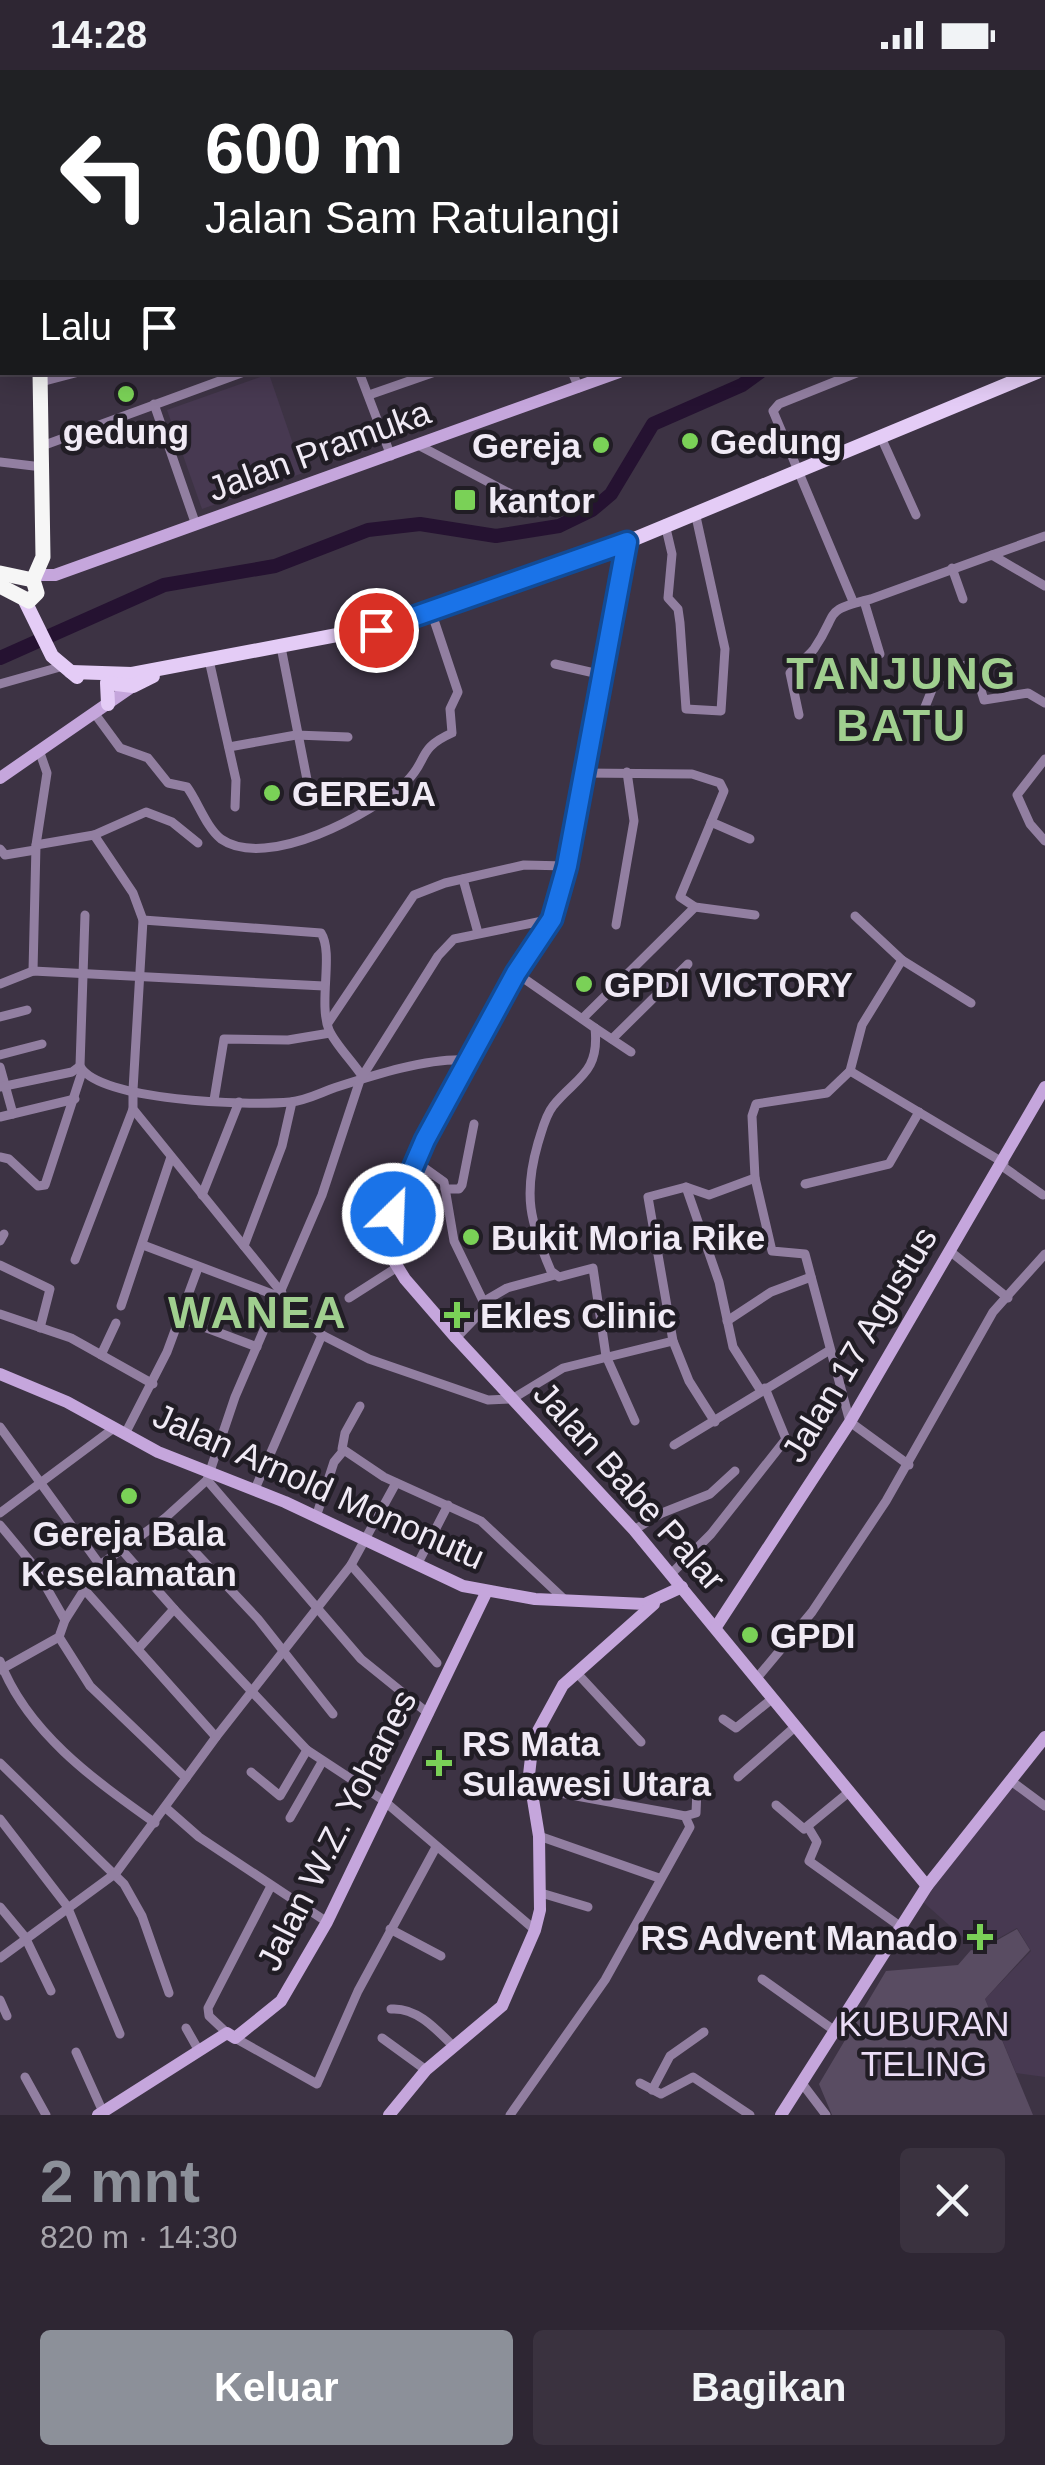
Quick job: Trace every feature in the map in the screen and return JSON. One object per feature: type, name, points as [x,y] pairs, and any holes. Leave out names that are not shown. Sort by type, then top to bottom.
[{"type":"highway","points":[[21,599],[14,587],[30,578],[43,557],[41,377]]},
{"type":"highway","points":[[0,573],[30,578]]},
{"type":"highway","points":[[0,586],[21,599]]},
{"type":"main road","points":[[21,599],[47,649],[66,669],[78,678],[107,682],[134,682],[172,666],[366,633],[432,614],[627,542],[796,472],[1001,378]]},
{"type":"main road","points":[[66,669],[134,682]]},
{"type":"main road","points":[[101,709],[107,682]]},
{"type":"street","points":[[42,446],[228,375]]},
{"type":"street","points":[[360,375],[391,456]]},
{"type":"street","points":[[369,395],[426,375]]},
{"type":"street","points":[[573,375],[578,388]]},
{"type":"street","name":"Jalan Pramuka","points":[[30,578],[55,575],[611,375]]},
{"type":"street","points":[[852,375],[774,408],[796,472],[852,599]]},
{"type":"street","points":[[154,404],[196,525]]},
{"type":"street","points":[[880,434],[916,515]]},
{"type":"street","points":[[420,446],[528,503]]},
{"type":"street","points":[[0,462],[42,467]]},
{"type":"street","points":[[665,524],[672,554],[668,598],[678,610],[686,709],[722,712],[725,649],[695,512]]},
{"type":"street","points":[[799,714],[790,673],[815,648],[829,617],[852,599],[864,601],[1045,536]]},
{"type":"street","points":[[349,1298],[396,1268],[386,1248],[387,1230],[416,1162],[516,973],[552,919],[567,866],[627,542]]},
{"type":"street","points":[[992,555],[1045,586]]},
{"type":"street","points":[[952,568],[963,600]]},
{"type":"street","points":[[864,601],[880,654]]},
{"type":"street","points":[[101,709],[120,748],[148,758],[168,783],[187,787],[223,840],[248,848],[333,831],[407,781],[424,750],[452,733],[450,709],[458,692],[432,614]]},
{"type":"street","points":[[281,647],[310,800]]},
{"type":"street","points":[[209,660],[238,794],[235,807]]},
{"type":"street","points":[[555,664],[602,676]]},
{"type":"street","points":[[921,717],[935,682],[966,665],[975,670],[984,700],[1028,693],[1045,703]]},
{"type":"street","points":[[0,684],[66,669]]},
{"type":"street","points":[[0,778],[134,682]]},
{"type":"street","points":[[228,746],[296,735],[348,737]]},
{"type":"street","points":[[33,970],[35,848],[47,773],[38,750]]},
{"type":"street","points":[[1045,760],[1017,795],[1020,808],[1045,840]]},
{"type":"street","points":[[616,924],[634,821],[627,772]]},
{"type":"street","points":[[583,774],[692,774],[716,780],[724,791],[680,896],[695,907],[755,916]]},
{"type":"street","points":[[0,850],[5,855],[94,834],[151,812],[198,843]]},
{"type":"street","points":[[711,822],[750,839]]},
{"type":"street","points":[[75,1260],[133,1109],[143,920],[133,893],[94,834]]},
{"type":"street","points":[[214,1100],[219,1045],[224,1039],[288,1040],[329,1028],[414,895],[463,879],[540,863],[567,866]]},
{"type":"street","points":[[463,879],[478,933]]},
{"type":"street","points":[[584,1017],[695,907]]},
{"type":"street","points":[[0,1157],[9,1160],[38,1186],[45,1185],[75,1099],[81,1069],[85,915]]},
{"type":"street","points":[[855,916],[902,960],[971,1003]]},
{"type":"street","points":[[155,1824],[60,1750],[1,1667],[59,1638],[64,1620],[100,1564],[164,1519],[207,1476],[322,1194],[361,1078],[448,944],[478,933],[552,919]]},
{"type":"street","points":[[143,920],[321,933],[325,940],[324,986],[329,1028],[361,1078]]},
{"type":"street","points":[[902,960],[862,1026],[850,1070],[827,1094],[756,1104],[752,1116],[755,1178],[772,1251],[803,1252],[850,1422],[909,1465]]},
{"type":"street","points":[[612,1038],[688,964]]},
{"type":"street","points":[[0,984],[33,970],[324,986]]},
{"type":"street","points":[[516,973],[631,1052]]},
{"type":"street","points":[[0,1017],[28,1010]]},
{"type":"street","points":[[555,1276],[528,1202],[530,1174],[552,1108],[584,1080],[596,1041],[595,1028]]},
{"type":"street","points":[[0,1055],[42,1044]]},
{"type":"street","points":[[3,1086],[81,1069],[133,1092],[238,1102],[292,1102],[361,1078],[443,1060],[468,1060]]},
{"type":"street","points":[[0,1066],[13,1114]]},
{"type":"street","points":[[850,1070],[1003,1164],[1043,1195]]},
{"type":"street","name":"Jalan 17 Agustus","points":[[716,1627],[850,1422],[1045,1088]]},
{"type":"street","points":[[0,1117],[75,1099]]},
{"type":"street","points":[[202,1195],[238,1102]]},
{"type":"street","points":[[244,1246],[282,1146],[292,1102]]},
{"type":"street","points":[[133,1109],[281,1295],[322,1335],[385,1366],[488,1400],[512,1399],[557,1370],[673,1342]]},
{"type":"street","points":[[805,1184],[889,1164],[919,1112]]},
{"type":"street","points":[[445,1189],[453,1191],[462,1185],[474,1124]]},
{"type":"street","points":[[121,1306],[171,1158]]},
{"type":"street","points":[[416,1162],[440,1176],[454,1241],[485,1310],[456,1338]]},
{"type":"street","points":[[715,1422],[689,1381],[673,1342],[646,1202],[650,1195],[686,1187],[710,1195],[755,1178]]},
{"type":"street","points":[[671,1574],[711,1534],[786,1439],[763,1390],[735,1353],[719,1282],[686,1187]]},
{"type":"street","points":[[143,1245],[281,1295]]},
{"type":"street","points":[[952,1252],[1008,1298]]},
{"type":"street","points":[[757,1678],[820,1600],[909,1465],[993,1312],[1045,1254]]},
{"type":"street","points":[[0,1265],[50,1288],[40,1328]]},
{"type":"street","points":[[0,1513],[40,1481],[119,1431],[153,1384],[198,1268]]},
{"type":"street","name":"Jalan Babe Palar","points":[[396,1268],[634,1530],[928,1886]]},
{"type":"street","points":[[483,1302],[507,1288],[594,1268],[606,1356],[635,1421]]},
{"type":"street","points":[[727,1321],[771,1292],[811,1277]]},
{"type":"street","points":[[312,1326],[334,1306]]},
{"type":"street","points":[[0,1314],[101,1355],[153,1384]]},
{"type":"street","points":[[180,1318],[258,1347]]},
{"type":"street","points":[[101,1355],[116,1323]]},
{"type":"street","points":[[256,1489],[322,1335]]},
{"type":"street","points":[[674,1445],[830,1350]]},
{"type":"street","name":"Jalan Arnold Mononutu","points":[[0,1374],[207,1476],[256,1489],[486,1593],[656,1602]]},
{"type":"street","points":[[316,1517],[345,1433],[360,1406]]},
{"type":"street","points":[[0,1427],[100,1564]]},
{"type":"street","points":[[342,1449],[396,1482],[492,1529],[565,1600]]},
{"type":"street","points":[[634,1530],[662,1513],[710,1494],[735,1471]]},
{"type":"street","points":[[207,1476],[372,1670],[429,1714]]},
{"type":"street","points":[[0,1958],[116,1873],[351,1565],[396,1482]]},
{"type":"street","points":[[418,1565],[448,1505]]},
{"type":"street","points":[[164,1519],[284,1651],[333,1714]]},
{"type":"street","points":[[0,1525],[34,1566],[64,1620]]},
{"type":"street","points":[[120,1548],[306,1750],[383,1800],[535,1930]]},
{"type":"street","points":[[351,1565],[438,1663]]},
{"type":"street","points":[[389,2115],[426,2070],[500,2009],[535,1930],[541,1892],[529,1764],[533,1740],[548,1706],[576,1672],[656,1602],[682,1587]]},
{"type":"street","points":[[83,1588],[216,1737]]},
{"type":"street","name":"Jalan W.Z. Yohanes","points":[[100,2113],[280,2001],[327,1922],[486,1593]]},
{"type":"street","points":[[138,1649],[174,1608]]},
{"type":"street","points":[[59,1638],[90,1686],[186,1778]]},
{"type":"street","points":[[576,1672],[640,1742]]},
{"type":"street","points":[[723,1719],[736,1728],[772,1698]]},
{"type":"street","points":[[738,1777],[796,1726]]},
{"type":"street","points":[[781,2115],[928,1886],[1045,1736]]},
{"type":"street","points":[[251,1772],[280,1796],[306,1750]]},
{"type":"street","points":[[290,1818],[322,1762]]},
{"type":"street","points":[[0,1763],[116,1873],[142,1916],[169,1993]]},
{"type":"street","points":[[533,1796],[560,1793],[685,1816],[694,1815],[698,1798],[697,1789],[688,1781]]},
{"type":"street","points":[[1011,1781],[1045,1806]]},
{"type":"street","points":[[776,1805],[802,1828],[808,1827],[849,1792]]},
{"type":"street","points":[[166,1808],[327,1922]]},
{"type":"street","points":[[518,2114],[596,1995],[689,1830],[685,1816]]},
{"type":"street","points":[[0,1819],[67,1906],[120,2034]]},
{"type":"street","points":[[808,1827],[818,1842],[808,1861],[901,1927]]},
{"type":"street","points":[[538,1836],[659,1878]]},
{"type":"street","points":[[271,1886],[208,2008],[209,2016],[231,2035],[317,2084],[390,1929],[436,1849]]},
{"type":"street","points":[[541,1892],[588,1906]]},
{"type":"street","points":[[0,1907],[25,1938],[51,1991]]},
{"type":"street","points":[[390,1929],[441,1956]]},
{"type":"street","points":[[762,1979],[835,2031]]},
{"type":"street","points":[[0,2000],[6,2016]]},
{"type":"street","points":[[391,2010],[401,2008],[426,2020],[454,2047]]},
{"type":"street","points":[[186,2028],[200,2050]]},
{"type":"street","points":[[652,2090],[670,2056],[704,2032]]},
{"type":"street","points":[[382,2038],[426,2070]]},
{"type":"street","points":[[76,2052],[100,2113]]},
{"type":"street","points":[[25,2077],[46,2115]]},
{"type":"street","points":[[640,2083],[664,2094],[694,2077],[750,2115]]},
{"type":"street","points":[[802,2082],[826,2115]]},
{"type":"shaded area","points":[[269,375],[303,473],[202,509],[167,410]]},
{"type":"shaded area","name":"RS Advent Manado","points":[[1014,1786],[1045,1812],[1045,2077],[1016,2073],[985,1999],[1031,1951],[1017,1928],[977,1950],[922,1901]]},
{"type":"green space","name":"KUBURAN TELING","points":[[1017,1929],[1030,1950],[985,1999],[1033,2115],[832,2115],[819,2084],[886,1971],[958,1965],[971,1950],[978,1951]]},
{"type":"waterway","points":[[0,658],[164,585],[275,566],[368,530],[420,524],[496,536],[559,526],[592,510],[611,494],[653,424],[742,385],[756,375]]},
{"type":"place","name":"gedung","points":[[126,394]]},
{"type":"place","name":"Gedung","points":[[690,441]]},
{"type":"place","name":"Gereja","points":[[601,445]]},
{"type":"place","name":"kantor","points":[[465,500]]},
{"type":"place","name":"GEREJA","points":[[272,793]]},
{"type":"place","name":"GPDI VICTORY","points":[[584,984]]},
{"type":"place","name":"Bukit Moria Rike","points":[[471,1237]]},
{"type":"place","name":"Ekles Clinic","points":[[457,1315]]},
{"type":"place","name":"Gereja Bala Keselamatan","points":[[129,1496]]},
{"type":"place","name":"GPDI","points":[[750,1635]]},
{"type":"place","name":"RS Mata Sulawesi Utara","points":[[439,1763]]},
{"type":"place","name":"RS Advent Manado","points":[[980,1937]]},
{"type":"district","name":"TANJUNG BATU","points":[[902,699]]},
{"type":"district","name":"WANEA","points":[[258,1312]]},
{"type":"route","points":[[376,630],[432,614],[627,542],[618,608],[567,866],[552,919],[516,973],[425,1140],[393,1214]]}]
